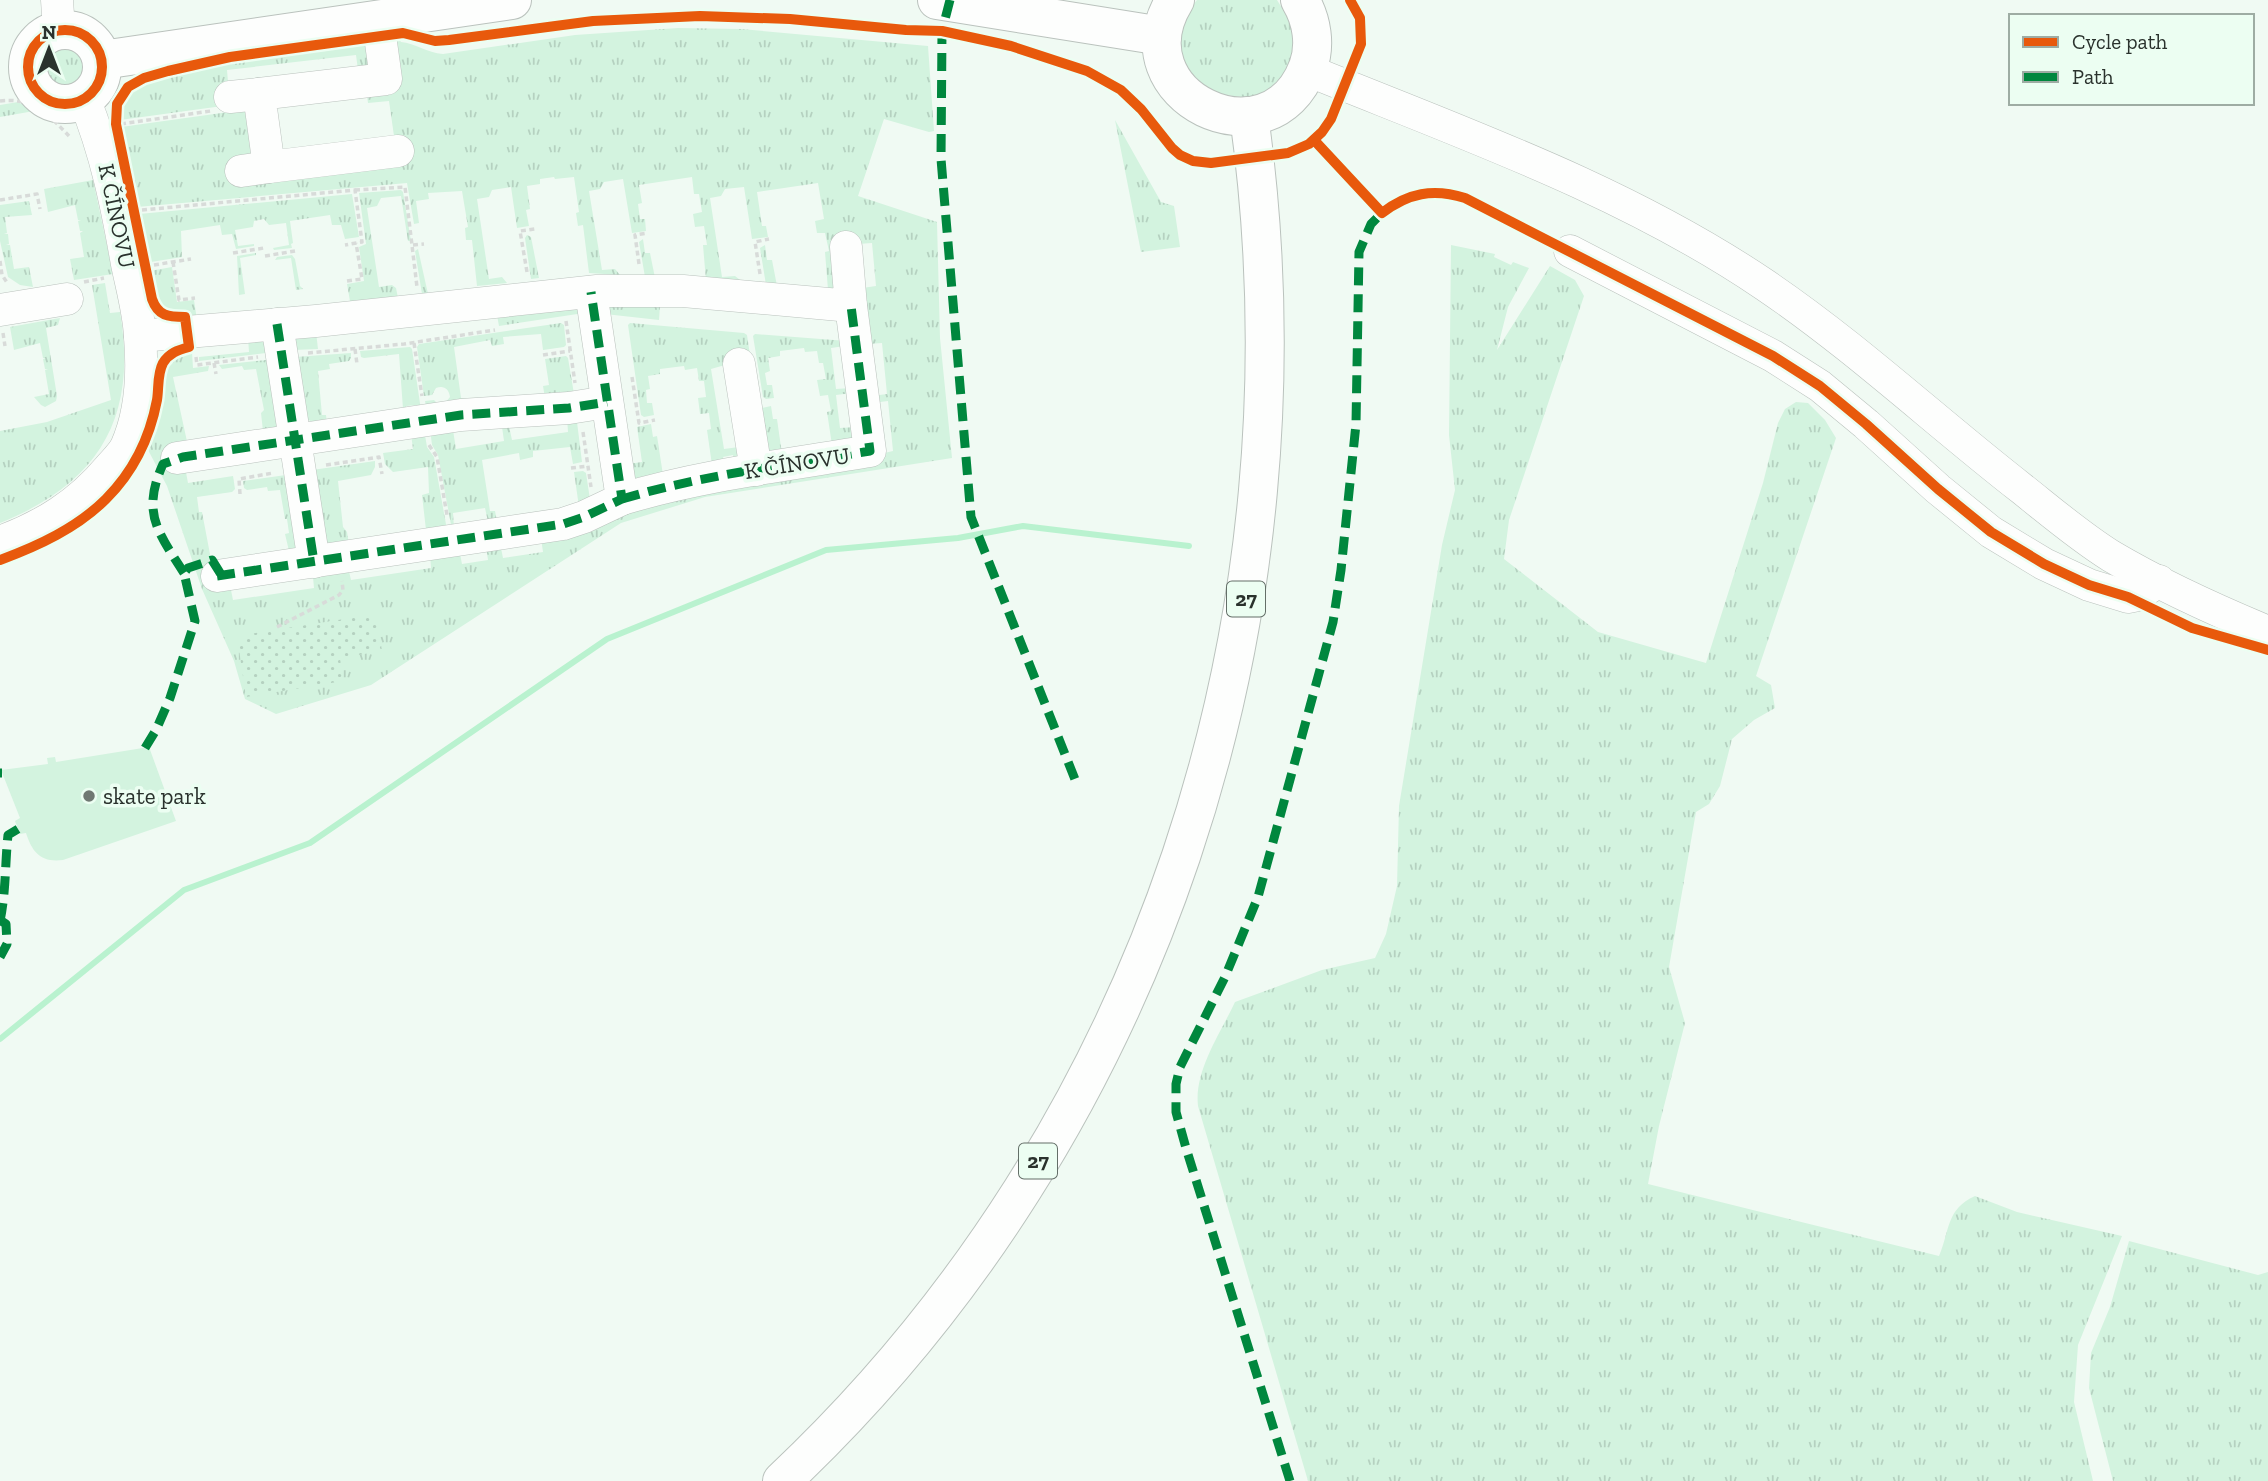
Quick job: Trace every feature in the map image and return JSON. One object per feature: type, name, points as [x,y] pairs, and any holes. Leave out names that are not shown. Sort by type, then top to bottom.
[{"type":"main road","points":[[102,60],[332,14],[378,21],[512,0]]},
{"type":"main road","points":[[937,0],[1162,36]]},
{"type":"main road","points":[[1175,0],[1168,13],[1162,36],[1167,67],[1183,94],[1196,104],[1218,114],[1233,117],[1264,112],[1284,100],[1300,83],[1307,70],[1312,50],[1308,16],[1300,0]]},
{"type":"main road","points":[[58,15],[73,31],[87,37],[97,47],[102,60],[99,82],[93,92],[100,106],[55,103],[14,74],[30,57],[35,45],[46,35],[58,15]]},
{"type":"main road","name":"27","points":[[782,1481],[855,1406],[913,1339],[970,1265],[1018,1193],[1078,1092],[1102,1045],[1139,966],[1174,877],[1204,785],[1228,690],[1247,594],[1259,496],[1265,398],[1265,288],[1260,203],[1249,116]]},
{"type":"street","points":[[378,21],[386,79],[244,96],[255,169],[398,151]]},
{"type":"street","points":[[1307,70],[1607,195],[1730,262],[1849,347],[2039,503],[2110,555],[2268,632]]},
{"type":"street","name":"K ČÍNOVU","points":[[0,542],[29,531],[69,507],[92,489],[125,449],[137,413],[141,336],[113,187],[94,124],[100,106]]},
{"type":"street","name":"K ČÍNOVU","points":[[217,576],[563,524],[622,499],[667,487],[870,451],[846,247]]},
{"type":"street","points":[[1570,251],[1785,363],[1866,424],[1938,489],[1991,532],[2044,564],[2089,585],[2129,597],[2138,595],[2159,580]]},
{"type":"street","points":[[141,336],[188,340],[279,340],[584,308],[683,291],[851,306]]},
{"type":"street","points":[[0,310],[67,299]]},
{"type":"street","points":[[584,308],[607,402],[622,499]]},
{"type":"street","points":[[279,340],[295,440],[326,560]]},
{"type":"street","points":[[739,364],[757,470]]},
{"type":"street","points":[[177,458],[461,415],[569,408],[607,402]]},
{"type":"path","points":[[0,101],[19,100],[31,103],[55,121],[75,142]]},
{"type":"path","points":[[100,106],[119,137]]},
{"type":"path","points":[[131,199],[134,217],[355,190],[362,242],[345,245]]},
{"type":"path","points":[[0,201],[37,194],[40,209]]},
{"type":"path","points":[[529,282],[520,231],[535,229]]},
{"type":"path","points":[[640,268],[635,235],[648,233]]},
{"type":"path","points":[[761,277],[755,242],[769,240]]},
{"type":"path","points":[[347,281],[362,279],[356,243]]},
{"type":"path","points":[[413,246],[424,244]]},
{"type":"path","points":[[233,253],[264,248]]},
{"type":"path","points":[[265,256],[295,251]]},
{"type":"path","points":[[144,265],[191,259]]},
{"type":"path","points":[[173,262],[179,300],[195,298]]},
{"type":"path","points":[[188,340],[195,346],[197,365],[214,363],[279,340],[355,349],[496,330]]},
{"type":"path","points":[[355,349],[357,364]]},
{"type":"path","points":[[542,355],[570,351]]},
{"type":"path","points":[[214,363],[216,374]]},
{"type":"path","points":[[632,377],[639,423],[655,420]]},
{"type":"path","points":[[571,468],[588,466]]},
{"type":"path","points":[[277,627],[342,590],[326,560]]},
{"type":"green space","points":[[1197,0],[1277,0],[1292,24],[1294,50],[1285,73],[1267,91],[1249,98],[1211,93],[1184,66],[1179,40],[1189,10]]},
{"type":"green space","points":[[678,28],[741,29],[928,46],[934,131],[929,132],[884,119],[858,196],[937,222],[940,338],[952,458],[705,497],[621,523],[371,685],[276,714],[245,699],[234,661],[202,589],[167,486],[147,448],[161,407],[166,367],[174,357],[192,352],[193,368],[209,366],[208,371],[173,377],[188,446],[185,467],[188,483],[233,476],[235,489],[232,492],[197,497],[213,570],[230,585],[233,600],[314,588],[313,577],[348,567],[351,580],[431,568],[430,554],[459,549],[462,564],[488,560],[486,546],[500,543],[503,558],[543,552],[541,538],[595,519],[893,451],[888,401],[872,403],[872,396],[887,394],[882,343],[868,344],[862,288],[876,286],[872,243],[858,244],[839,291],[828,290],[825,252],[829,251],[825,233],[817,233],[815,221],[824,219],[818,183],[757,192],[762,226],[766,226],[768,237],[752,239],[744,187],[725,189],[721,196],[710,198],[722,277],[735,276],[740,280],[740,284],[706,281],[703,245],[707,245],[704,226],[695,227],[693,214],[702,212],[699,194],[694,194],[692,177],[639,185],[642,203],[638,204],[640,219],[645,219],[646,231],[632,233],[623,179],[604,182],[600,189],[589,191],[602,270],[615,269],[620,275],[589,273],[583,225],[578,226],[576,213],[579,212],[574,177],[554,177],[540,179],[540,184],[527,186],[530,209],[526,210],[529,226],[517,228],[511,187],[492,190],[489,197],[477,199],[489,279],[502,277],[507,283],[477,286],[472,240],[466,240],[465,228],[468,227],[462,191],[428,193],[429,199],[416,201],[419,223],[414,224],[407,183],[137,207],[121,127],[243,110],[256,153],[394,136],[389,101],[368,103],[366,89],[390,39],[398,38],[401,42],[443,54],[575,35]]},
{"type":"green space","points":[[355,33],[369,41],[371,66],[358,70],[356,55],[227,70],[230,105],[120,120],[125,96],[142,83],[156,77],[188,69],[249,60],[248,48]]},
{"type":"green space","points":[[64,47],[77,53],[83,66],[77,79],[64,85],[51,79],[45,66],[51,53]]},
{"type":"green space","points":[[18,102],[34,111],[0,117],[0,105]]},
{"type":"green space","points":[[1115,120],[1161,202],[1174,206],[1180,247],[1141,252]]},
{"type":"green space","points":[[93,180],[113,274],[74,280],[70,259],[84,257],[80,233],[83,231],[80,231],[78,221],[81,220],[78,220],[75,205],[48,212],[44,189]]},
{"type":"green space","points":[[401,190],[411,241],[408,241],[401,196],[381,198],[377,206],[367,208],[379,287],[392,285],[396,288],[398,298],[351,307],[347,284],[364,281],[359,247],[366,244],[359,193]]},
{"type":"green space","points":[[352,194],[359,237],[345,239],[341,225],[332,225],[330,215],[290,221],[292,248],[274,250],[273,248],[289,245],[286,223],[269,225],[264,219],[254,221],[253,227],[235,230],[238,246],[254,246],[236,249],[232,234],[222,235],[220,225],[181,231],[182,257],[151,262],[147,259],[139,214]]},
{"type":"green space","points":[[29,201],[32,215],[5,217],[7,233],[4,234],[8,234],[9,244],[6,245],[10,245],[14,269],[29,267],[33,287],[20,285],[8,277],[0,241],[0,205]]},
{"type":"green space","points":[[527,235],[531,237],[539,278],[531,279],[525,238]]},
{"type":"green space","points":[[643,239],[645,253],[650,253],[655,278],[645,277],[639,242]]},
{"type":"green space","points":[[765,245],[767,260],[772,260],[777,286],[766,285],[760,248]]},
{"type":"green space","points":[[1451,245],[1495,254],[1494,257],[1511,265],[1513,262],[1529,268],[1508,307],[1497,350],[1550,266],[1575,280],[1584,296],[1509,520],[1504,559],[1598,632],[1706,663],[1763,483],[1778,423],[1785,409],[1796,402],[1808,403],[1825,420],[1836,438],[1756,676],[1771,685],[1775,708],[1754,720],[1732,739],[1720,786],[1709,804],[1696,812],[1669,967],[1685,1023],[1659,1126],[1648,1184],[1939,1256],[1954,1214],[1975,1196],[2017,1212],[2122,1236],[2078,1345],[2074,1402],[2093,1481],[1308,1481],[1198,1106],[1198,1093],[1209,1053],[1235,1002],[1322,970],[1375,958],[1386,934],[1397,886],[1399,806],[1442,545],[1455,490],[1449,435]]},
{"type":"green space","points":[[418,249],[428,294],[422,294],[415,251]]},
{"type":"green space","points":[[256,253],[240,258],[245,294],[239,295],[237,256]]},
{"type":"green space","points":[[292,255],[303,289],[296,290],[291,258],[275,260],[277,257]]},
{"type":"green space","points":[[172,267],[177,302],[194,300],[197,320],[190,321],[188,314],[167,312],[156,298],[150,271]]},
{"type":"green space","points":[[105,283],[110,313],[120,312],[124,350],[123,384],[116,415],[104,442],[86,467],[63,488],[34,507],[0,523],[0,431],[47,422],[111,400],[92,285]]},
{"type":"green space","points":[[569,301],[584,313],[499,326],[496,310]]},
{"type":"green space","points":[[609,304],[660,306],[659,320],[605,314]]},
{"type":"green space","points":[[60,318],[58,325],[46,328],[57,396],[56,401],[45,407],[34,397],[49,394],[45,370],[48,369],[45,369],[43,359],[46,358],[43,358],[40,343],[14,350],[10,327]]},
{"type":"green space","points":[[561,323],[564,325],[564,347],[543,350],[541,334],[503,337],[504,344],[492,346],[490,340],[454,347],[461,398],[467,398],[468,409],[428,416],[425,401],[445,403],[450,397],[447,389],[441,387],[436,388],[432,395],[424,396],[417,347],[419,344]]},
{"type":"green space","points":[[630,323],[747,335],[757,402],[725,365],[711,369],[724,449],[739,447],[743,460],[735,463],[733,455],[723,457],[725,465],[712,465],[707,430],[711,429],[709,413],[700,414],[698,398],[706,397],[704,381],[699,381],[697,368],[685,370],[684,366],[660,369],[660,374],[648,376],[650,389],[646,390],[647,403],[652,403],[654,415],[641,415],[628,325]]},
{"type":"green space","points":[[316,332],[318,349],[294,350],[297,336]]},
{"type":"green space","points":[[259,334],[274,352],[199,361],[199,357],[249,352],[248,337]]},
{"type":"green space","points":[[755,334],[847,341],[845,346],[831,348],[836,389],[851,388],[852,393],[836,395],[840,428],[856,427],[852,439],[832,445],[827,412],[831,411],[828,395],[820,396],[817,380],[826,379],[817,351],[805,352],[804,348],[780,351],[780,356],[768,358],[770,371],[765,373],[767,385],[772,385],[774,398],[763,397],[753,336]]},
{"type":"green space","points":[[410,347],[422,417],[418,418],[416,405],[406,406],[407,412],[403,409],[399,354],[364,358],[361,357],[360,351]]},
{"type":"green space","points":[[351,353],[349,361],[329,364],[330,369],[318,371],[322,415],[326,415],[327,424],[314,423],[307,419],[295,357]]},
{"type":"green space","points":[[566,356],[575,400],[545,398],[543,386],[549,385],[545,359]]},
{"type":"green space","points":[[275,359],[278,429],[263,431],[261,413],[264,410],[256,369],[244,370],[242,366],[222,369],[219,365]]},
{"type":"green space","points":[[771,406],[773,419],[777,419],[782,454],[764,458],[753,410]]},
{"type":"green space","points":[[576,414],[582,462],[573,464],[570,447],[533,451],[533,457],[520,460],[519,453],[482,460],[490,511],[495,511],[497,521],[488,522],[485,508],[453,513],[452,530],[438,455],[432,445],[430,429],[453,430],[456,449],[504,441],[502,427],[509,426],[512,440],[568,432],[567,417]]},
{"type":"green space","points":[[651,424],[653,437],[657,436],[663,475],[636,481],[631,476],[628,464],[642,462],[637,427]]},
{"type":"green space","points":[[424,429],[427,447],[434,457],[447,530],[426,530],[422,495],[429,493],[428,467],[393,472],[385,464],[383,453],[413,449],[411,434]]},
{"type":"green space","points":[[375,461],[371,475],[338,481],[343,527],[347,532],[349,544],[330,544],[326,541],[312,470]]},
{"type":"green space","points":[[574,472],[586,473],[591,506],[579,507]]},
{"type":"green space","points":[[293,474],[304,546],[289,551],[285,534],[289,533],[287,519],[280,490],[268,491],[267,487],[247,490],[243,481]]},
{"type":"green space","points":[[376,614],[382,651],[340,658],[343,681],[246,697],[237,636]]},
{"type":"green space","name":"skate park","points":[[149,747],[176,821],[63,860],[49,860],[38,855],[26,833],[20,834],[15,821],[20,818],[1,770],[48,764],[47,758],[55,757],[56,762]]},
{"type":"green space","points":[[2129,1241],[2258,1275],[2268,1272],[2268,1481],[2113,1481],[2089,1388],[2091,1353],[2110,1307]]},
{"type":"waterway","points":[[0,1039],[184,890],[310,843],[607,639],[826,550],[958,538],[1023,526],[1189,546]]},
{"type":"marked path","points":[[950,0],[942,31],[941,159],[971,517],[1078,787]]},
{"type":"marked path","points":[[1290,1481],[1186,1148],[1176,1112],[1176,1084],[1180,1067],[1225,977],[1258,897],[1333,622],[1356,424],[1359,252],[1371,224],[1382,213]]},
{"type":"marked path","points":[[217,576],[563,524],[622,499],[591,292]]},
{"type":"marked path","points":[[622,499],[714,477],[870,451],[851,306]]},
{"type":"marked path","points":[[277,324],[314,562]]},
{"type":"marked path","points":[[184,573],[160,533],[153,509],[153,496],[163,464],[183,457],[461,415],[569,408],[607,402]]},
{"type":"marked path","points":[[145,748],[170,698],[195,621],[184,573],[188,568],[212,560],[222,576]]},
{"type":"marked path","points":[[0,921],[8,835],[18,829]]},
{"type":"marked path","points":[[0,920],[6,924],[7,944],[0,957]]},
{"type":"cycle path","points":[[0,560],[70,527],[83,519],[116,489],[145,440],[154,414],[163,363],[174,352],[189,347],[185,317],[164,314],[157,309],[152,299],[116,124],[117,104],[128,87],[144,78],[230,57],[403,33],[435,41],[593,21],[700,16],[790,19],[942,31],[1011,46],[1087,71],[1121,90],[1180,155],[1193,161],[1211,163],[1288,153],[1309,144],[1322,132],[1331,119],[1361,44],[1360,18],[1350,0]]},
{"type":"cycle path","points":[[65,30],[79,33],[91,41],[99,53],[102,67],[99,81],[91,93],[79,101],[65,104],[51,101],[39,93],[31,81],[28,67],[31,53],[39,41],[51,33],[65,30]]},
{"type":"cycle path","points":[[1314,140],[1382,213],[1401,201],[1421,194],[1442,193],[1465,198],[1773,356],[1820,386],[1991,532],[2044,564],[2089,585],[2128,597],[2192,628],[2268,650]]},
{"type":"place","name":"skate park","points":[[89,796]]}]
